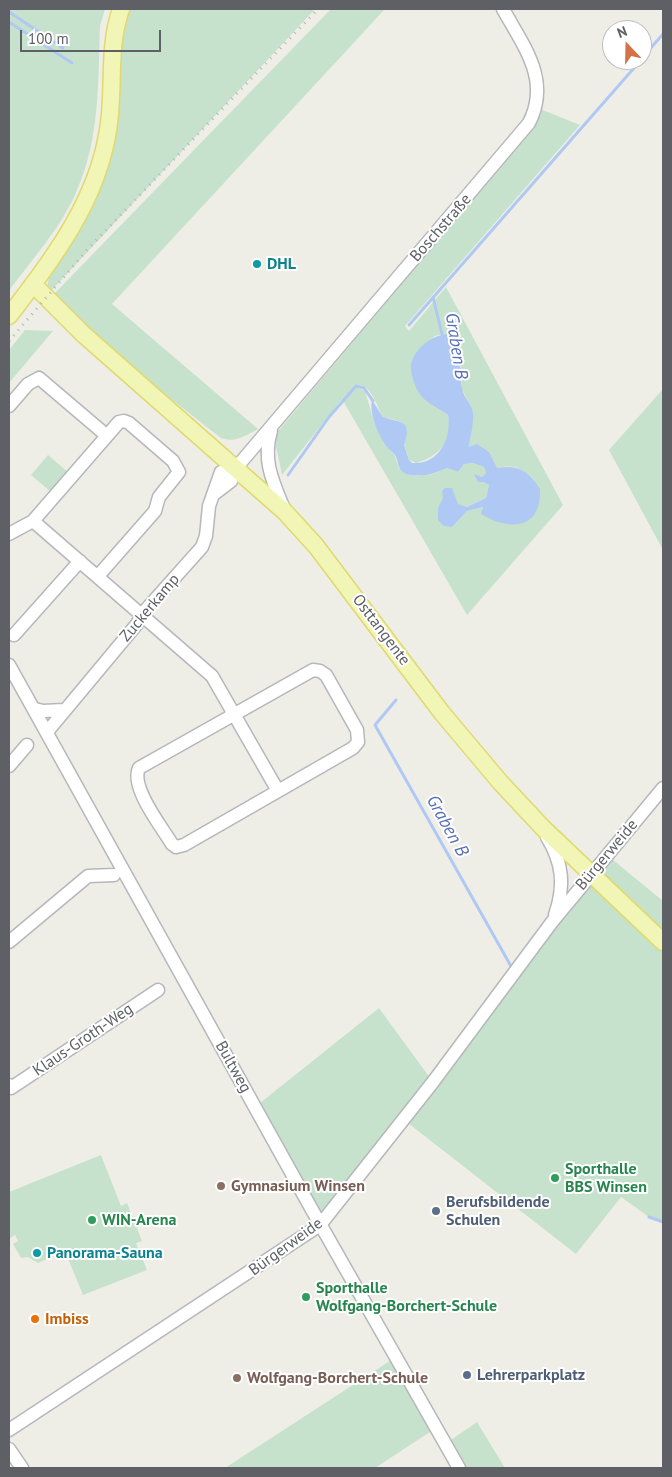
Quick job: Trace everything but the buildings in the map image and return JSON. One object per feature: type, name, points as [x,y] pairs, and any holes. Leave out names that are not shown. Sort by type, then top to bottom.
[{"type":"main road","points":[[9,316],[29,290],[84,208],[98,172],[109,127],[112,44],[121,9]]},
{"type":"main road","name":"Osttangente","points":[[29,290],[83,334],[286,512],[322,553],[472,750],[543,828],[590,875],[663,942]]},
{"type":"street","name":"Boschstraße","points":[[236,468],[530,123],[537,103],[538,85],[530,59],[503,9]]},
{"type":"street","points":[[9,406],[28,384],[39,378],[106,435]]},
{"type":"street","points":[[9,534],[33,521],[114,425],[124,420],[173,461],[179,472],[159,497],[155,512],[98,576]]},
{"type":"street","points":[[272,428],[267,456],[270,475],[286,512]]},
{"type":"street","name":"Zuckerkamp","points":[[48,732],[64,710],[137,624],[142,614],[202,546],[206,536],[209,506],[214,494],[231,481],[236,468]]},
{"type":"street","points":[[33,521],[212,676],[278,791]]},
{"type":"street","points":[[14,636],[80,561]]},
{"type":"street","name":"Bultweg","points":[[9,664],[320,1225],[459,1468]]},
{"type":"street","points":[[313,670],[320,671],[326,675],[353,722],[359,736],[358,742],[352,748],[176,848],[138,787],[136,774],[144,764],[234,713],[313,670]]},
{"type":"street","points":[[35,709],[43,711],[64,710]]},
{"type":"street","points":[[9,766],[27,745]]},
{"type":"street","name":"Bürgerweide","points":[[9,1430],[320,1225],[433,1082],[552,922],[663,788]]},
{"type":"street","name":"Bürgerweide","points":[[543,828],[554,848],[562,875],[562,888],[552,922]]},
{"type":"street","points":[[9,942],[88,876],[114,876]]},
{"type":"street","name":"Klaus-Groth-Weg","points":[[9,1085],[11,1088],[158,990]]},
{"type":"street","points":[[9,1449],[22,1468]]},
{"type":"green space","points":[[9,9],[105,9],[100,26],[98,89],[94,130],[85,170],[71,204],[63,217],[9,291]]},
{"type":"green space","points":[[126,9],[315,9],[49,293],[47,287],[50,273],[91,207]]},
{"type":"green space","points":[[331,9],[385,9],[112,304],[258,429],[240,438],[231,440],[221,438],[120,359],[53,295]]},
{"type":"green space","points":[[540,109],[580,125],[405,326],[409,331],[446,287],[563,505],[467,615],[342,399],[282,475],[274,436],[534,126]],"holes":[[[443,334],[458,358],[462,371],[462,389],[473,412],[469,448],[497,468],[508,466],[517,468],[526,472],[534,480],[484,507],[467,511],[452,527],[438,508],[444,498],[454,499],[458,505],[467,507],[486,498],[489,485],[482,477],[486,473],[484,467],[473,463],[464,464],[458,472],[447,468],[433,474],[417,476],[406,474],[399,468],[394,454],[388,448],[375,425],[365,391],[353,386],[359,385],[368,390],[383,417],[396,420],[407,429],[404,444],[409,460],[416,463],[438,452],[446,440],[449,424],[448,415],[444,412],[426,343],[435,336]]]},
{"type":"green space","points":[[25,330],[53,331],[9,383],[9,350]]},
{"type":"green space","points":[[663,389],[663,550],[609,450]]},
{"type":"green space","points":[[48,455],[68,472],[51,492],[31,475]]},
{"type":"green space","points":[[607,855],[663,901],[663,1222],[649,1217],[621,1197],[576,1254],[404,1120],[320,1225],[255,1107],[379,1008],[433,1082]]},
{"type":"green space","points":[[101,1155],[121,1206],[127,1203],[142,1241],[136,1243],[147,1270],[83,1295],[65,1251],[38,1263],[28,1257],[21,1258],[13,1244],[18,1241],[15,1235],[9,1239],[9,1192]]},
{"type":"green space","points":[[396,1357],[436,1428],[375,1468],[225,1468]]},
{"type":"green space","points":[[477,1422],[505,1468],[459,1468],[445,1444]]},
{"type":"water","points":[[449,334],[456,345],[460,360],[462,388],[473,413],[469,447],[477,444],[489,452],[497,468],[511,467],[522,470],[532,478],[540,489],[536,513],[522,523],[502,523],[492,519],[481,514],[483,507],[467,511],[452,527],[444,526],[438,520],[438,508],[443,498],[442,491],[445,488],[452,488],[458,504],[467,507],[486,498],[489,485],[484,482],[478,482],[474,474],[482,477],[486,473],[484,467],[473,463],[464,464],[458,472],[447,468],[427,475],[406,474],[400,468],[395,455],[384,442],[375,424],[371,406],[372,400],[383,417],[400,422],[406,427],[404,445],[409,460],[412,463],[430,460],[442,448],[448,432],[448,415],[427,402],[421,395],[413,378],[411,364],[416,353],[431,339]]},
{"type":"waterway","points":[[9,12],[63,48]]},
{"type":"waterway","points":[[9,22],[72,63]]},
{"type":"waterway","name":"Graben B","points":[[652,47],[663,34]]},
{"type":"waterway","name":"Graben B","points":[[409,325],[632,70]]},
{"type":"waterway","name":"Graben B","points":[[433,297],[443,338]]},
{"type":"waterway","name":"Graben B","points":[[288,475],[329,417],[356,386],[364,388],[373,401]]},
{"type":"waterway","name":"Graben B","points":[[396,700],[375,725],[512,968]]},
{"type":"waterway","points":[[649,1217],[663,1222]]},
{"type":"railway","points":[[9,341],[87,250],[318,9]]},
{"type":"place","name":"DHL","points":[[257,264]]},
{"type":"place","name":"Sporthalle BBS Winsen","points":[[555,1178]]},
{"type":"place","name":"Gymnasium Winsen","points":[[221,1186]]},
{"type":"place","name":"Berufsbildende Schulen","points":[[436,1211]]},
{"type":"place","name":"WIN-Arena","points":[[92,1220]]},
{"type":"place","name":"Panorama-Sauna","points":[[37,1253]]},
{"type":"place","name":"Sporthalle Wolfgang-Borchert-Schule","points":[[306,1297]]},
{"type":"place","name":"Imbiss","points":[[35,1319]]},
{"type":"place","name":"Lehrerparkplatz","points":[[467,1375]]},
{"type":"place","name":"Wolfgang-Borchert-Schule","points":[[237,1378]]}]
